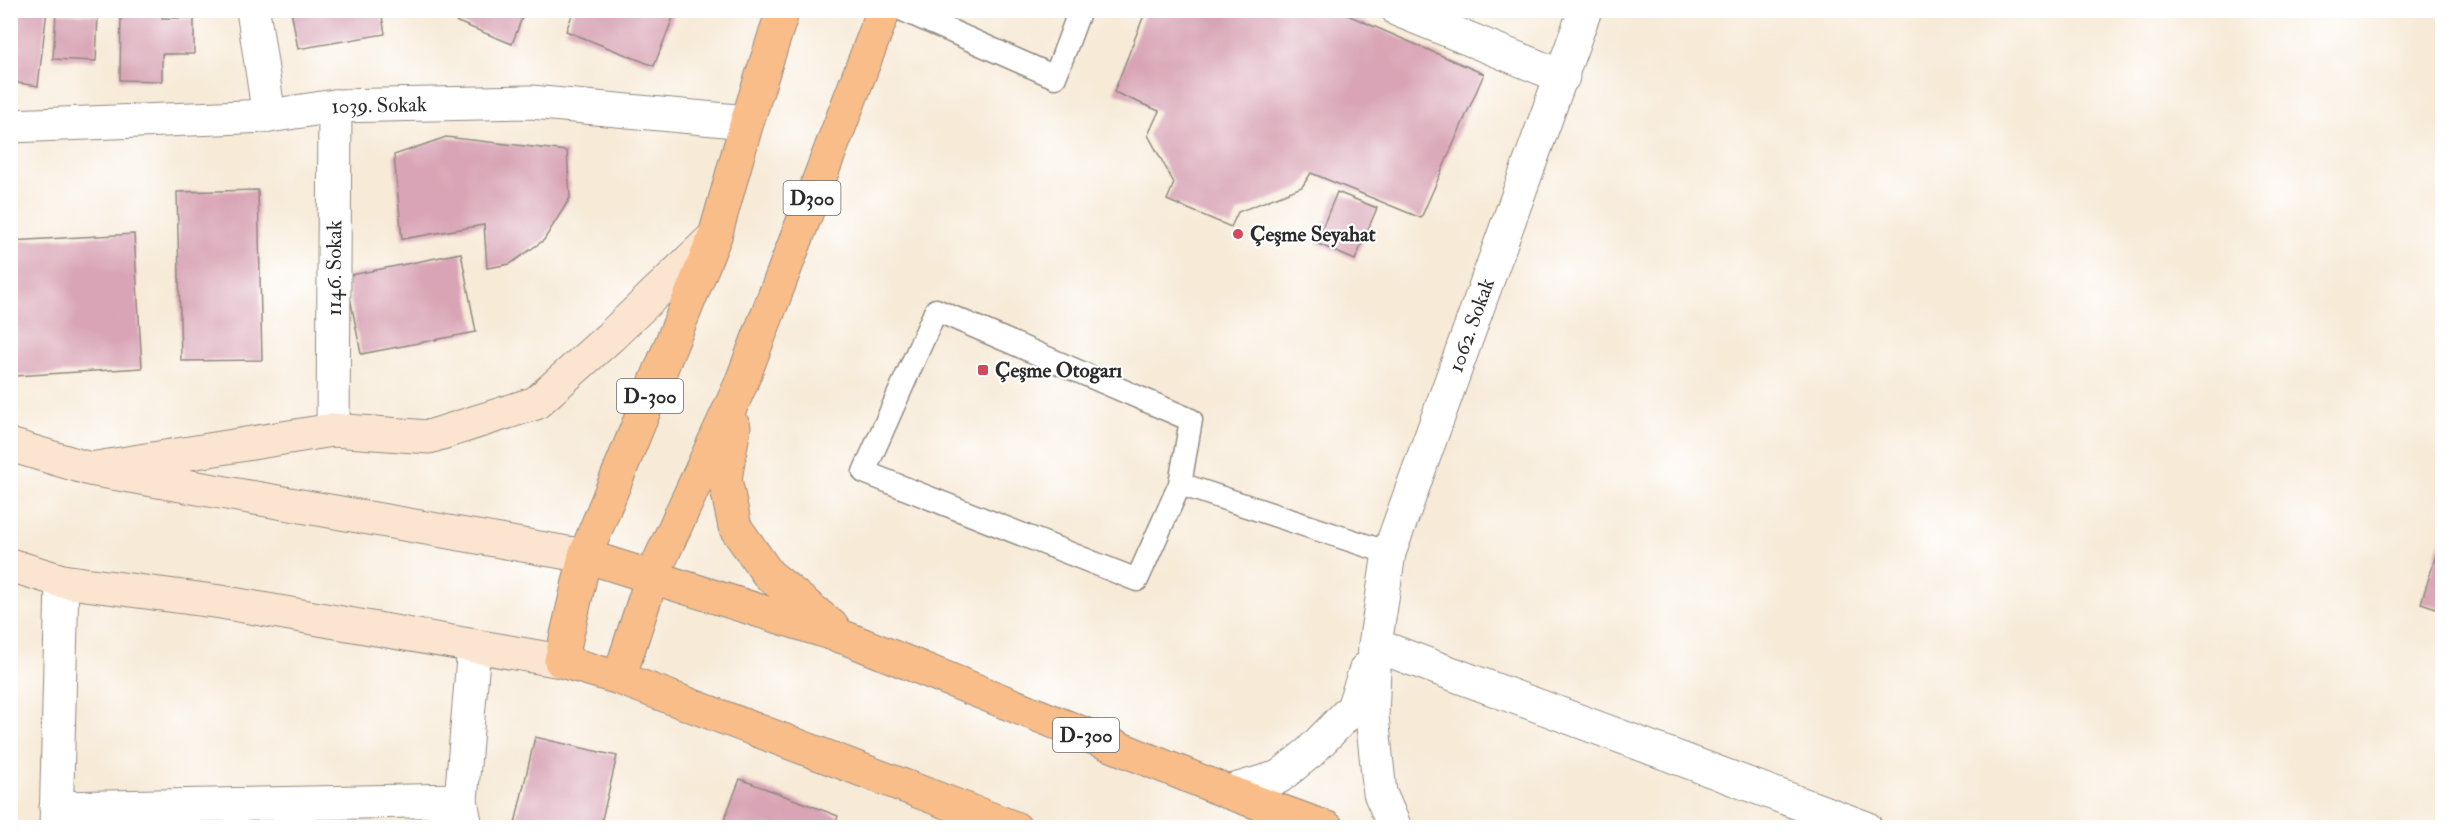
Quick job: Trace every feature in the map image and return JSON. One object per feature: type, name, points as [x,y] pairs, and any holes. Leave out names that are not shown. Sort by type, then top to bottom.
[{"type":"highway","points":[[715,236],[747,122],[783,10]]},
{"type":"highway","name":"D300","points":[[740,386],[884,10]]},
{"type":"highway","name":"D-300","points":[[561,661],[585,556],[715,236]]},
{"type":"highway","points":[[619,678],[652,577],[740,386]]},
{"type":"highway","name":"D-300","points":[[740,386],[725,479],[735,527],[768,574],[846,638],[1228,792],[1328,828]]},
{"type":"highway","points":[[585,556],[846,638]]},
{"type":"highway","points":[[561,661],[619,678],[1015,828]]},
{"type":"main road","points":[[90,469],[333,430],[429,437],[536,403],[715,236]]},
{"type":"main road","points":[[10,445],[90,469],[585,556]]},
{"type":"main road","points":[[10,565],[62,581],[221,602],[561,661]]},
{"type":"street","points":[[253,10],[269,116]]},
{"type":"street","points":[[1398,10],[1563,77]]},
{"type":"street","name":"1062. Sokak","points":[[1375,645],[1389,553],[1563,77],[1585,10]]},
{"type":"street","name":"1039. Sokak","points":[[10,126],[269,116],[335,106],[531,102],[747,122]]},
{"type":"street","name":"1146. Sokak","points":[[333,430],[335,106]]},
{"type":"street","points":[[62,581],[56,818],[464,814],[474,647]]},
{"type":"street","points":[[1228,792],[1279,777],[1310,752],[1353,708],[1375,645]]},
{"type":"street","points":[[1375,645],[1372,717],[1380,793],[1395,828]]},
{"type":"street","points":[[1375,645],[1866,828]]},
{"type":"lane","points":[[903,10],[1054,77],[1080,10]]},
{"type":"lane","points":[[936,310],[1191,420],[1180,484],[1137,580],[864,472],[936,310]]},
{"type":"lane","points":[[1180,484],[1389,553]]},
{"type":"building","points":[[16,10],[47,10],[38,86],[10,82],[10,58]]},
{"type":"building","points":[[121,10],[162,10],[162,18],[194,18],[194,54],[162,54],[162,81],[120,80]]},
{"type":"building","points":[[291,10],[381,10],[385,34],[298,49]]},
{"type":"building","points":[[428,10],[525,10],[512,44]]},
{"type":"building","points":[[574,10],[676,10],[654,66],[566,31]]},
{"type":"building","points":[[1146,10],[1336,10],[1484,74],[1421,218],[1311,173],[1302,187],[1238,212],[1231,227],[1167,200],[1174,183],[1148,135],[1159,111],[1114,92]]},
{"type":"building","points":[[56,13],[98,15],[96,61],[53,59]]},
{"type":"building","points":[[446,137],[567,151],[570,198],[544,240],[510,264],[487,268],[484,225],[402,239],[394,155]]},
{"type":"building","points":[[258,190],[262,360],[181,361],[177,192]]},
{"type":"building","points":[[1337,192],[1377,208],[1355,260],[1316,243]]},
{"type":"building","points":[[134,234],[142,368],[15,376],[10,294],[10,241]]},
{"type":"building","points":[[461,253],[476,332],[361,354],[346,276]]},
{"type":"building","points":[[2442,536],[2442,610],[2421,603]]},
{"type":"building","points":[[535,737],[617,756],[600,828],[514,828]]},
{"type":"building","points":[[740,779],[838,816],[834,828],[721,828]]},
{"type":"place","name":"Çeşme Seyahat","points":[[1238,234]]},
{"type":"place","name":"Çeşme Otogarı","points":[[983,370]]}]
